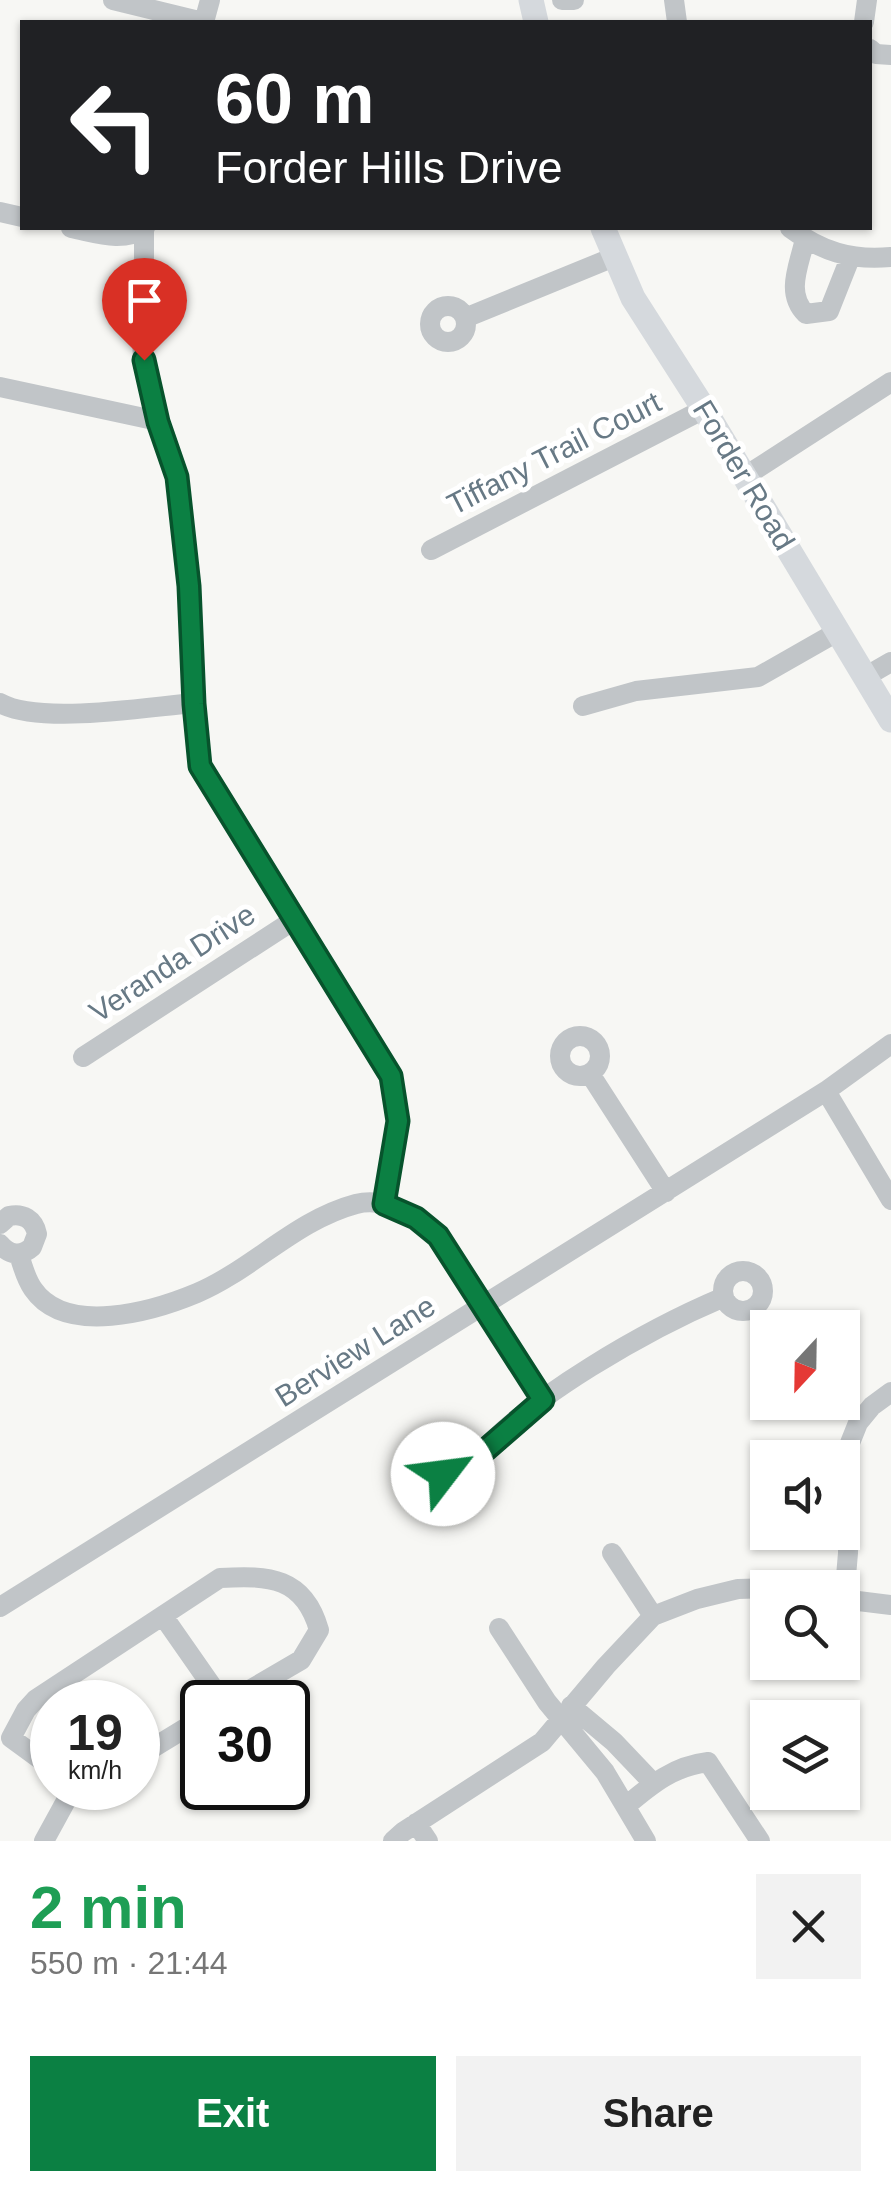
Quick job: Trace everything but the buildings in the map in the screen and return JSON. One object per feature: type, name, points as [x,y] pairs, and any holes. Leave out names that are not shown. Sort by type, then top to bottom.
[{"type":"main road","name":"Forder Road","points":[[603,230],[633,298],[891,720]]},
{"type":"street","points":[[113,0],[196,20]]},
{"type":"street","points":[[562,0],[574,0]]},
{"type":"street","points":[[82,230],[115,237],[141,230]]},
{"type":"street","points":[[145,230],[140,324],[158,422],[177,477],[189,586],[200,766],[391,1076],[398,1121],[384,1204]]},
{"type":"street","points":[[850,258],[829,311],[806,314],[796,304],[793,288],[797,233],[850,258],[891,257]]},
{"type":"street","points":[[465,318],[614,258]]},
{"type":"street","points":[[744,477],[891,382]]},
{"type":"street","points":[[0,387],[158,422]]},
{"type":"street","name":"Tiffany Trail Court","points":[[432,550],[704,409]]},
{"type":"street","points":[[583,706],[636,691],[758,678],[837,632]]},
{"type":"street","points":[[865,678],[891,662]]},
{"type":"street","points":[[0,703],[11,709],[52,714],[194,704]]},
{"type":"street","name":"Veranda Drive","points":[[83,1057],[294,920]]},
{"type":"street","name":"Berview Lane","points":[[0,1607],[826,1091],[891,1044]]},
{"type":"street","points":[[590,1074],[666,1192]]},
{"type":"street","points":[[826,1091],[891,1200]]},
{"type":"street","points":[[0,1224],[15,1215],[32,1222],[36,1239],[32,1247],[10,1249],[34,1291],[56,1308],[85,1317],[123,1316],[197,1293],[296,1230],[358,1203],[384,1204],[416,1218],[438,1236],[543,1400]]},
{"type":"street","points":[[474,1460],[543,1400],[664,1322],[724,1297]]},
{"type":"street","points":[[846,1570],[850,1443],[858,1423],[891,1392]]},
{"type":"street","points":[[612,1553],[653,1616]]},
{"type":"street","points":[[65,1680],[220,1578],[250,1576],[283,1582],[304,1597],[313,1608],[320,1630],[301,1660],[265,1680]]},
{"type":"street","points":[[393,1841],[422,1832],[542,1742],[653,1616],[710,1596],[750,1589]]},
{"type":"street","points":[[860,1602],[891,1605]]},
{"type":"street","points":[[163,1616],[210,1680]]},
{"type":"street","points":[[499,1628],[566,1713],[646,1841]]},
{"type":"street","points":[[30,1706],[11,1738],[30,1752]]},
{"type":"street","points":[[566,1713],[614,1742],[653,1783]]},
{"type":"street","points":[[626,1806],[653,1783],[684,1765],[708,1762],[760,1841]]},
{"type":"street","points":[[44,1841],[61,1810]]},
{"type":"route","points":[[144,360],[158,422],[177,477],[189,586],[200,766],[391,1076],[398,1121],[384,1204],[416,1218],[438,1236],[543,1400],[474,1460],[455,1457],[443,1474]]}]
